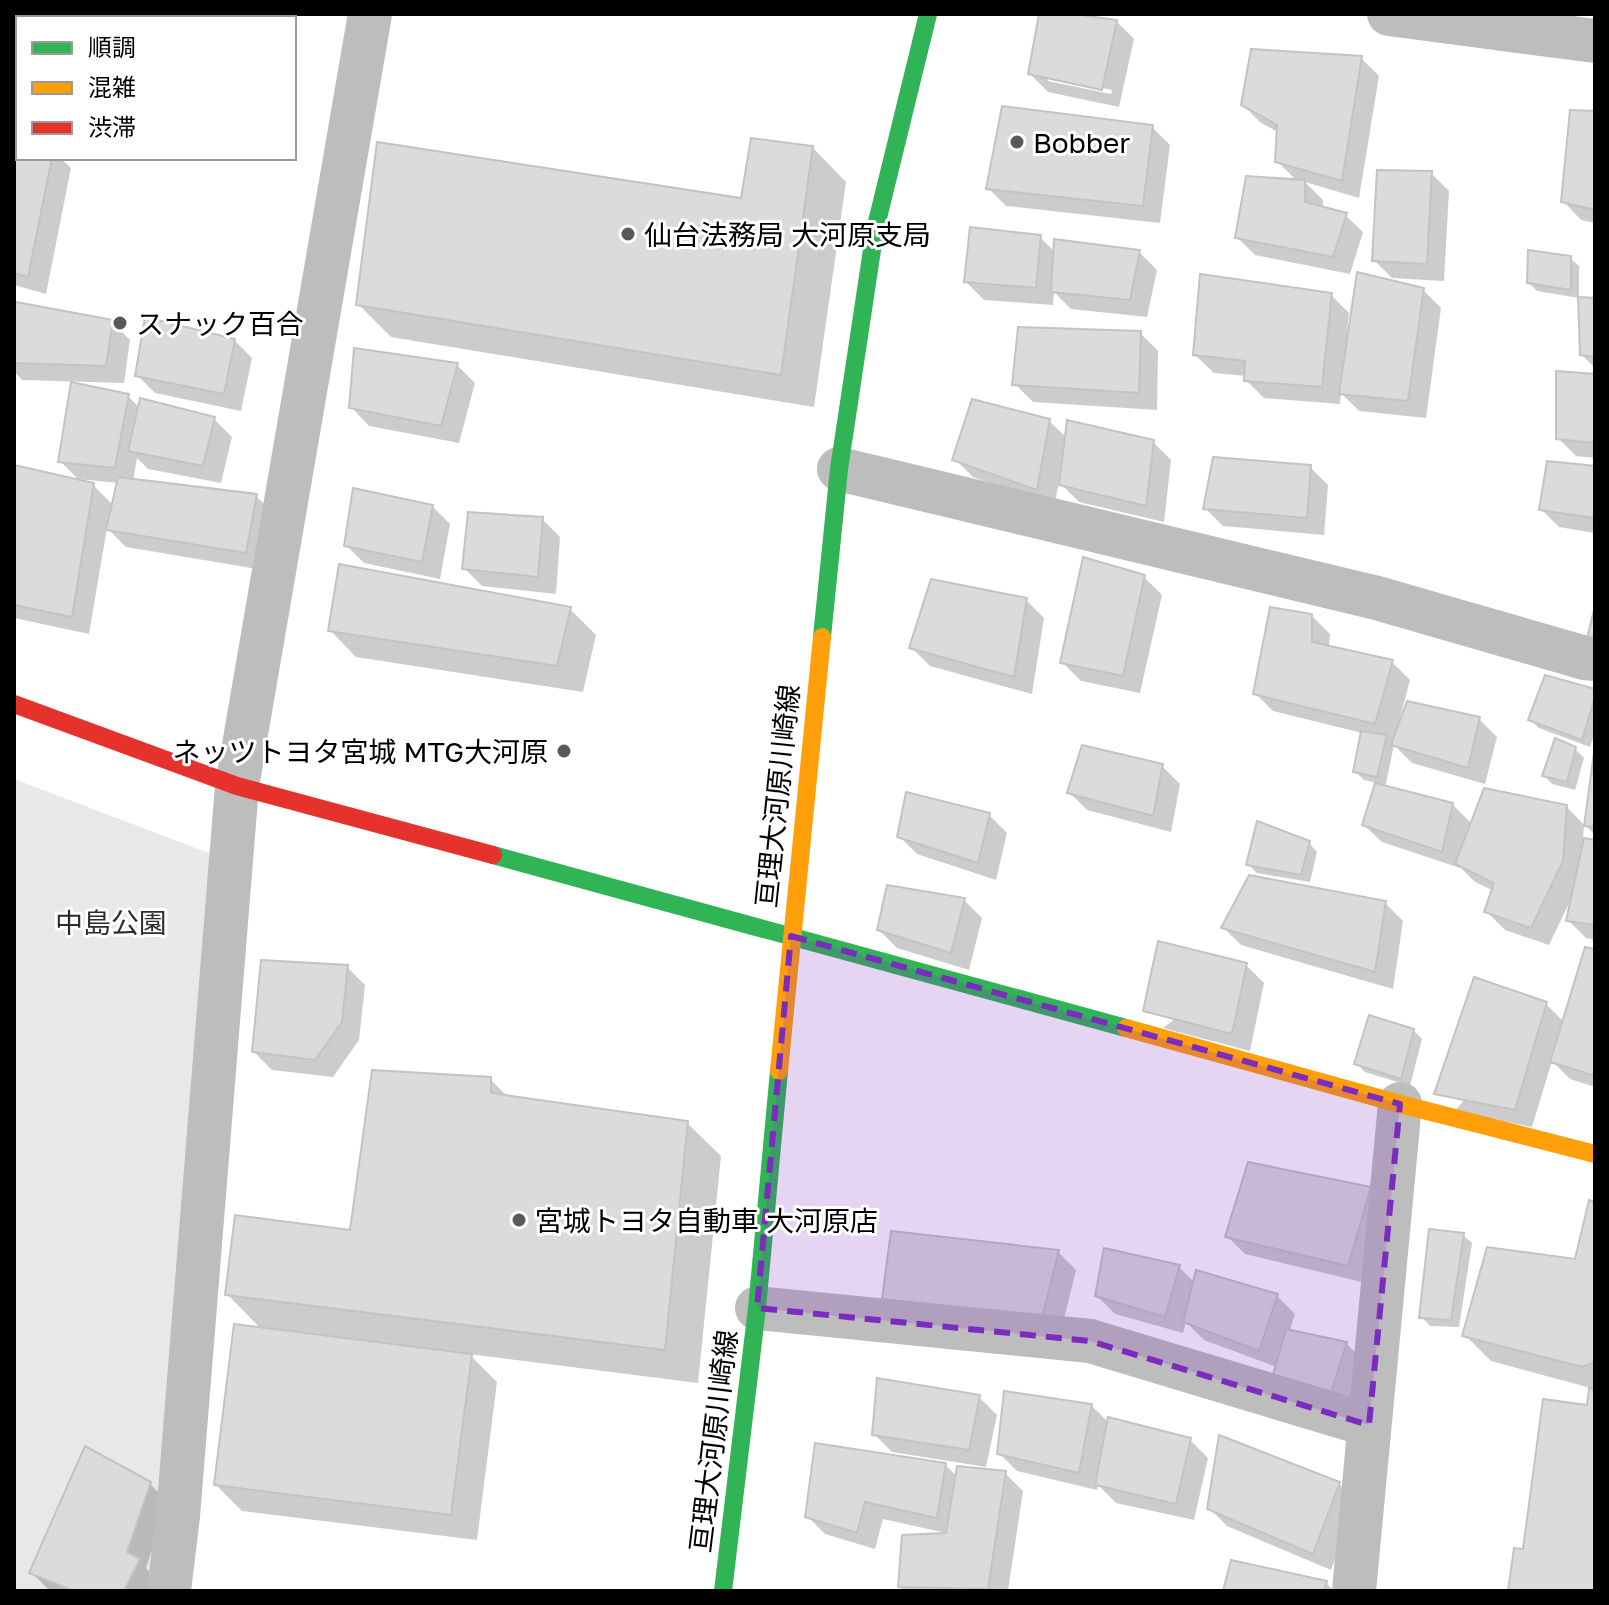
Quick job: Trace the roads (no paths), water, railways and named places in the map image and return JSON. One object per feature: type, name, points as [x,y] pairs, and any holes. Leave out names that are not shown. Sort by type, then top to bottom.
[{"type":"street","points":[[169,1591],[180,1500],[237,786],[370,14]]},
{"type":"street","name":"亘理大河原川崎線","points":[[723,1591],[757,1308],[839,469],[875,230],[928,14]]},
{"type":"street","points":[[1389,14],[1595,41]]},
{"type":"street","points":[[839,469],[1377,598],[1595,659]]},
{"type":"street","points":[[14,704],[237,786],[1400,1104],[1595,1154]]},
{"type":"street","points":[[1354,1591],[1400,1104]]},
{"type":"street","points":[[757,1308],[1090,1341],[1369,1425]]},
{"type":"place","name":"Bobber","points":[[1017,142]]},
{"type":"place","name":"仙台法務局 大河原支局","points":[[628,234]]},
{"type":"place","name":"スナック百合","points":[[120,323]]},
{"type":"place","name":"ネッツトヨタ宮城 MTG大河原","points":[[564,751]]},
{"type":"place","name":"宮城トヨタ自動車 大河原店","points":[[519,1220]]},
{"type":"park label","name":"中島公園","points":[[111,922]]}]
